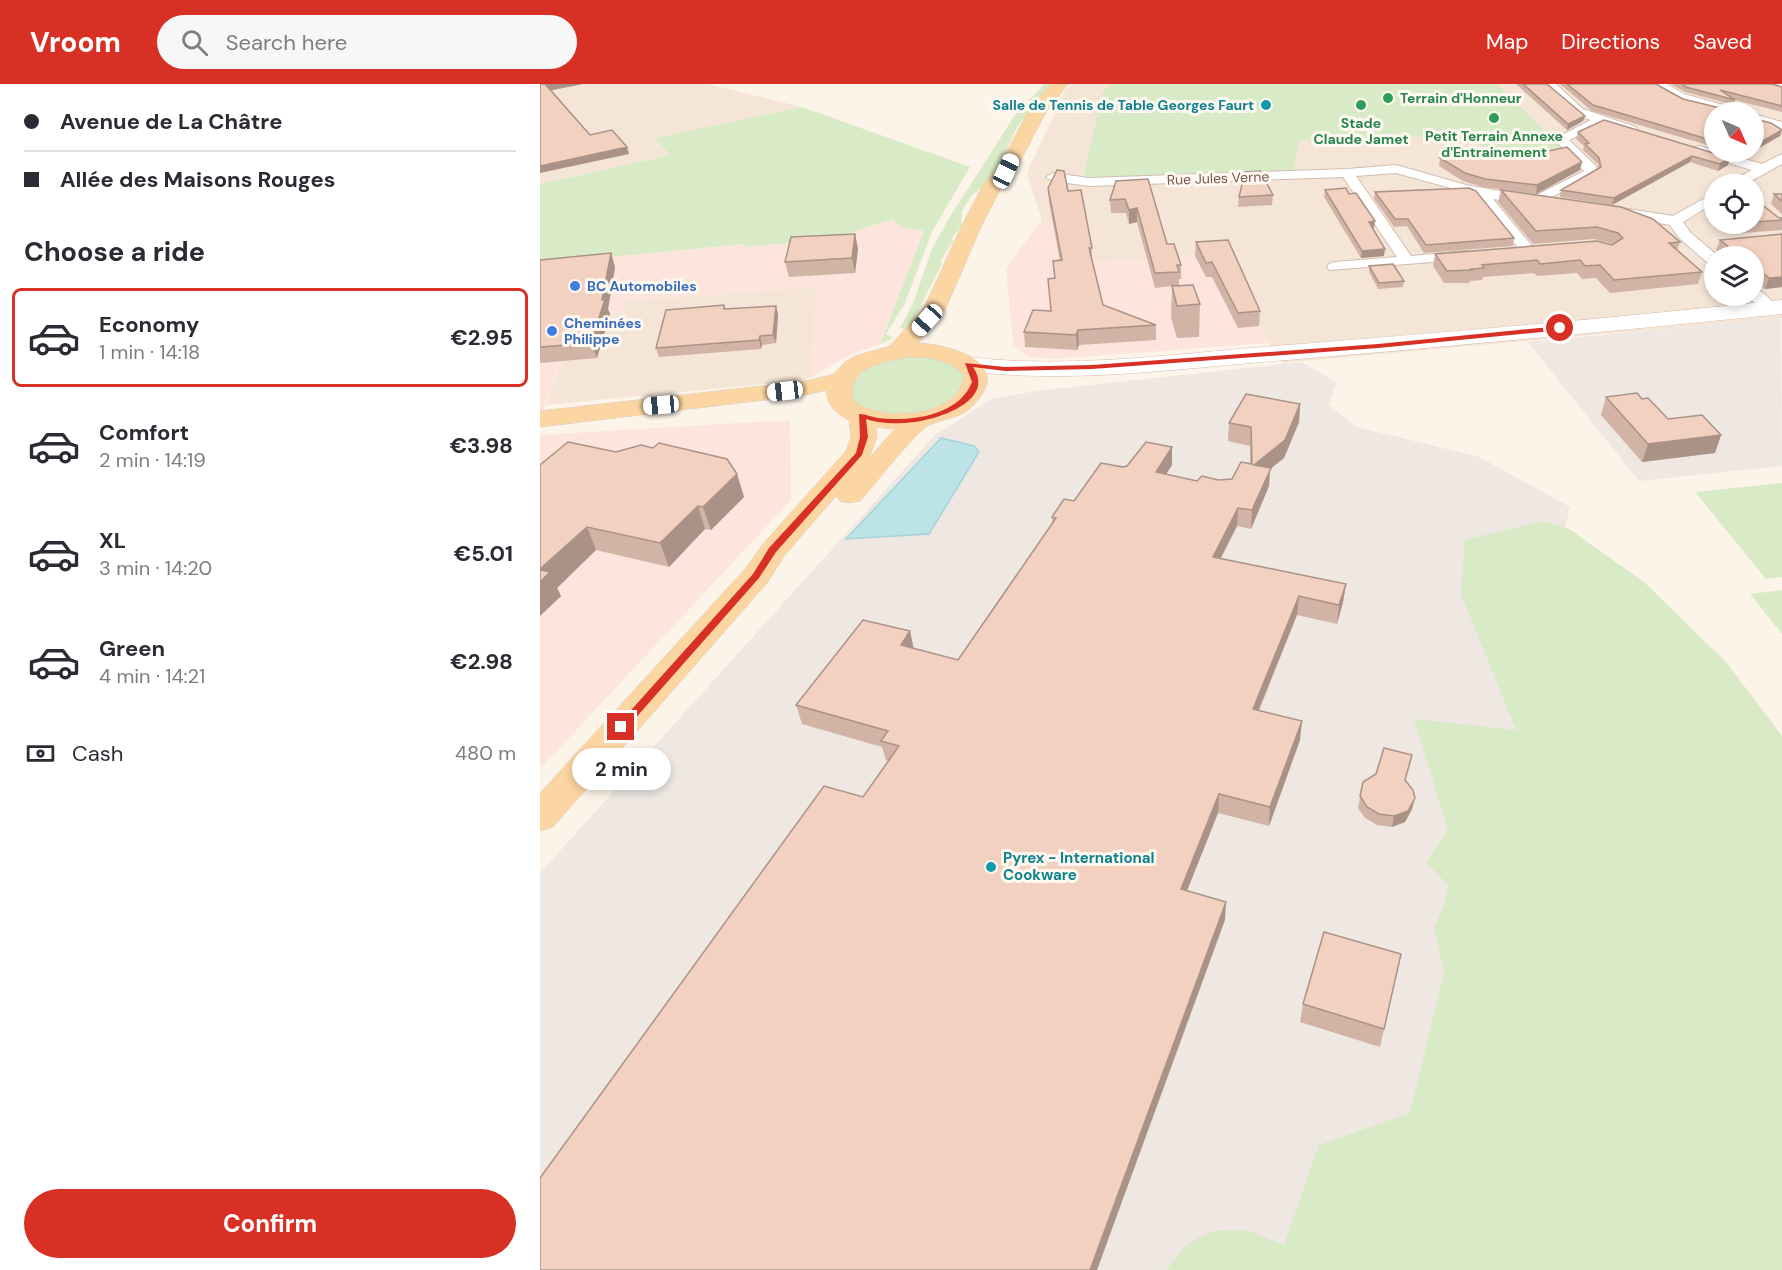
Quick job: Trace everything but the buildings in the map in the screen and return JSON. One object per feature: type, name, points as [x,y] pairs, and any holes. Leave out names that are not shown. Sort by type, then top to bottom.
[{"type":"main road","points":[[898,351],[934,309],[971,227],[994,183],[1006,171],[1032,121],[1060,84]]},
{"type":"main road","points":[[952,346],[1006,184],[1006,171]]},
{"type":"main road","points":[[540,420],[806,388],[842,379],[859,364],[874,357],[898,351],[952,346],[1005,369],[1092,367],[1378,346],[1768,304]]},
{"type":"main road","points":[[540,420],[573,422],[787,403],[852,410],[892,421],[918,420],[949,410],[962,403],[971,393],[975,375],[952,346]]},
{"type":"main road","points":[[971,393],[1092,367]]},
{"type":"main road","points":[[540,817],[756,576],[772,550],[859,453],[864,437],[852,410],[838,390],[842,379]]},
{"type":"main road","points":[[756,576],[822,527],[918,420]]},
{"type":"street","points":[[1549,84],[1579,112],[1599,121],[1640,133]]},
{"type":"street","points":[[1659,84],[1680,97],[1704,104]]},
{"type":"street","points":[[1774,84],[1782,86]]},
{"type":"street","points":[[1537,201],[1590,173],[1590,169],[1561,139],[1599,121]]},
{"type":"street","points":[[1764,121],[1782,126]]},
{"type":"street","points":[[1684,146],[1764,169]]},
{"type":"street","points":[[1755,174],[1782,158]]},
{"type":"street","name":"Rue Jules Verne","points":[[1053,177],[1089,182],[1402,169],[1481,193],[1560,204]]},
{"type":"street","points":[[1347,173],[1407,261]]},
{"type":"street","points":[[1481,193],[1534,251],[1506,253]]},
{"type":"street","points":[[1595,208],[1675,221],[1704,203]]},
{"type":"street","points":[[1675,221],[1684,235],[1704,252]]},
{"type":"street","points":[[1695,244],[1717,242]]},
{"type":"street","points":[[1335,267],[1484,255]]},
{"type":"shaded area","points":[[540,84],[708,84],[802,107],[656,138],[670,155],[540,184]]},
{"type":"shaded area","points":[[1073,84],[1782,84],[1782,318],[1283,363],[1268,343],[1229,253],[1095,262],[1085,217],[1042,220],[1027,173],[1066,89]]},
{"type":"shaded area","points":[[1085,217],[1095,262],[1229,253],[1268,343],[1055,359],[1029,357],[1013,345],[1006,268],[1042,220]]},
{"type":"shaded area","points":[[892,219],[902,228],[924,231],[880,344],[849,355],[810,378],[816,287],[626,301],[622,312],[577,316],[543,411],[540,412],[540,264],[744,244],[835,238]]},
{"type":"shaded area","points":[[817,287],[810,378],[546,405],[577,316],[622,312],[625,301]]},
{"type":"shaded area","points":[[1781,318],[1782,466],[1639,481],[1528,342]]},
{"type":"shaded area","points":[[1301,362],[1336,382],[1329,405],[1357,427],[1479,457],[1570,507],[1385,1270],[540,1270],[540,873],[935,435],[992,399],[1036,391]]},
{"type":"shaded area","points":[[790,420],[791,500],[540,769],[540,435]]},
{"type":"green space","points":[[1044,84],[1053,84],[1017,127],[992,180],[972,195],[962,211],[961,226],[952,238],[954,243],[950,245],[941,261],[942,264],[908,330],[900,328],[913,303],[932,249],[948,220],[1015,115]]},
{"type":"green space","points":[[1109,84],[1497,84],[1568,154],[1499,157],[1470,139],[1451,135],[1395,138],[1356,146],[1300,139],[1293,172],[1083,180],[1102,94]]},
{"type":"green space","points":[[802,107],[970,167],[932,232],[904,305],[886,334],[893,338],[880,344],[924,231],[902,228],[892,219],[835,238],[746,247],[744,244],[540,264],[540,184],[670,155],[655,138]]},
{"type":"green space","points":[[920,350],[975,375],[935,416],[852,411],[846,374]]},
{"type":"green space","points":[[1782,483],[1782,577],[1766,579],[1695,492]]},
{"type":"green space","points":[[1542,521],[1569,529],[1644,582],[1726,662],[1782,736],[1782,1270],[1167,1270],[1182,1250],[1208,1233],[1231,1230],[1249,1232],[1284,1245],[1319,1145],[1410,1113],[1444,972],[1434,928],[1444,905],[1448,885],[1426,862],[1448,830],[1414,719],[1516,730],[1461,594],[1465,540]]},
{"type":"green space","points":[[1782,590],[1782,634],[1750,594]]},
{"type":"water","points":[[941,438],[974,446],[979,452],[929,534],[846,539]]},
{"type":"place","name":"Terrain d'Honneur","points":[[1388,98]]},
{"type":"place","name":"Salle de Tennis de Table Georges Faurt","points":[[1266,105]]},
{"type":"place","name":"Stade Claude Jamet","points":[[1361,105]]},
{"type":"place","name":"Petit Terrain Annexe d'Entrainement","points":[[1494,118]]},
{"type":"place","name":"BC Automobiles","points":[[575,286]]},
{"type":"place","name":"Cheminées Philippe","points":[[552,331]]},
{"type":"place","name":"Pyrex - International Cookware","points":[[991,867]]},
{"type":"route","points":[[621,727],[756,576],[772,550],[859,453],[864,437],[862,416],[877,420],[905,421],[935,416],[949,410],[962,403],[971,393],[975,375],[967,364],[1005,369],[1092,367],[1378,346],[1560,328]]}]
